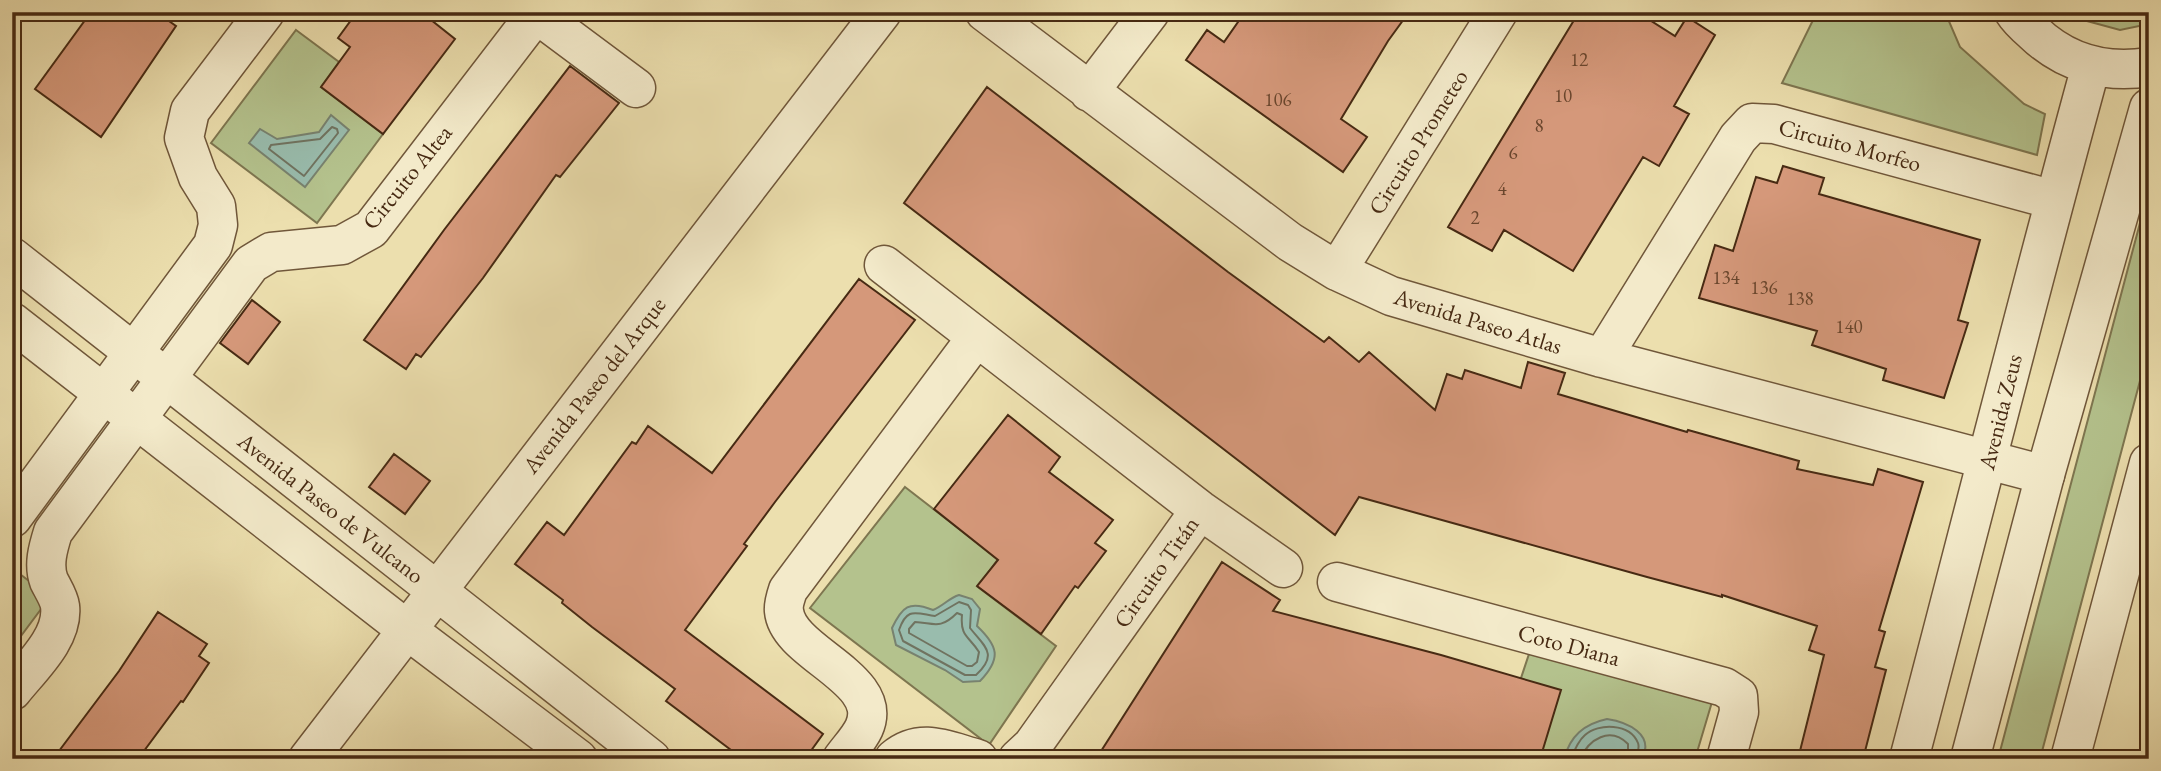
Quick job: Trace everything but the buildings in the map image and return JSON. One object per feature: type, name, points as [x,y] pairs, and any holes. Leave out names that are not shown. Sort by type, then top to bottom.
[{"type":"street","points":[[12,518],[213,245],[218,225],[216,206],[198,177],[184,138],[190,111],[265,12]]},
{"type":"street","name":"Avenida Paseo del Arque","points":[[308,759],[882,12]]},
{"type":"street","name":"Avenida Paseo Atlas","points":[[985,12],[1290,242],[1337,271],[1391,296],[1602,358],[2045,475]]},
{"type":"street","points":[[1089,92],[1150,12]]},
{"type":"street","name":"Circuito Prometeo","points":[[1337,271],[1498,12]]},
{"type":"street","points":[[2014,12],[2050,48],[2091,66],[2127,70],[2149,67]]},
{"type":"street","name":"Circuito Altea","points":[[12,691],[50,642],[58,625],[60,606],[47,576],[47,554],[53,532],[251,264],[271,252],[342,245],[370,229],[535,13],[636,88]]},
{"type":"street","name":"Avenida Zeus","points":[[1909,759],[2091,66]]},
{"type":"street","points":[[1970,759],[2045,475],[2149,108]]},
{"type":"street","name":"Circuito Morfeo","points":[[1602,358],[1738,138],[1752,123],[1774,124],[2054,200]]},
{"type":"street","name":"Avenida Paseo de Vulcano","points":[[12,257],[652,759]]},
{"type":"street","name":"Circuito Titán","points":[[884,265],[1200,510],[1032,746],[1018,759]]},
{"type":"street","points":[[12,322],[406,629],[578,759]]},
{"type":"street","points":[[842,759],[864,729],[869,710],[861,692],[790,629],[784,611],[788,590],[976,338]]},
{"type":"street","points":[[2070,759],[2149,463]]},
{"type":"street","points":[[1200,510],[1283,568]]},
{"type":"street","name":"Coto Diana","points":[[1337,582],[1724,687],[1738,696],[1738,712],[1726,759]]},
{"type":"street","points":[[894,759],[914,746],[930,746],[978,759]]},
{"type":"green space","points":[[1817,12],[1945,12],[1960,47],[2024,104],[2045,114],[2037,155],[1782,83]]},
{"type":"green space","points":[[2070,12],[2149,12],[2149,24],[2120,30],[2076,18]]},
{"type":"green space","points":[[296,30],[339,62],[321,87],[383,134],[317,223],[211,143]]},
{"type":"green space","points":[[2149,189],[2149,367],[2141,377],[2040,759],[1998,759]]},
{"type":"green space","points":[[905,487],[998,559],[978,587],[1056,646],[989,745],[810,608]]},
{"type":"green space","points":[[12,568],[50,597],[12,648]]},
{"type":"green space","points":[[1531,648],[1712,702],[1695,759],[1494,759]]},
{"type":"water","points":[[331,115],[349,130],[305,187],[249,143],[260,129],[277,139],[319,132]]},
{"type":"water","points":[[959,595],[972,599],[980,609],[977,626],[995,652],[992,666],[980,681],[963,682],[896,645],[892,628],[903,610],[918,606],[933,610]]},
{"type":"water","points":[[1607,719],[1630,726],[1642,736],[1645,750],[1642,759],[1564,759],[1579,732],[1591,724]]}]
